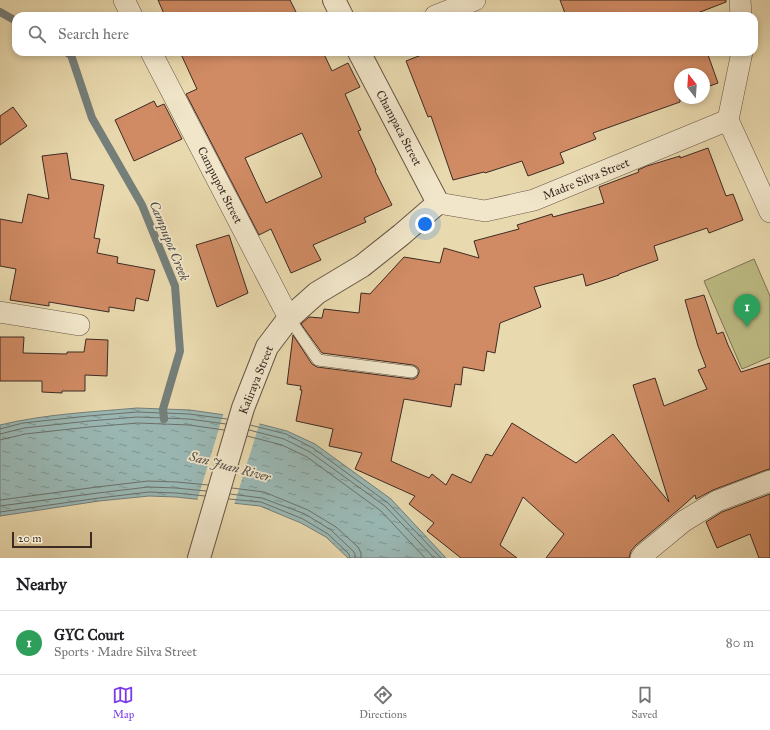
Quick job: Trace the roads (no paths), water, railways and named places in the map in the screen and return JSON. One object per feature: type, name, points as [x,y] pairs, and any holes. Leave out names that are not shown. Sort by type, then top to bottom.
[{"type":"street","points":[[124,0],[130,12]]},
{"type":"street","points":[[334,0],[340,12]]},
{"type":"street","points":[[445,12],[475,0]]},
{"type":"street","points":[[740,0],[741,12]]},
{"type":"street","name":"Campupot Street","points":[[153,56],[289,318]]},
{"type":"street","name":"Champaca Street","points":[[361,56],[438,203]]},
{"type":"street","points":[[741,56],[728,120],[770,212]]},
{"type":"street","name":"Madre Silva Street","points":[[438,203],[485,211],[534,200],[728,120]]},
{"type":"street","name":"Kaliraya Street","points":[[199,558],[243,408],[267,346],[289,318],[317,293],[362,266],[438,203]]},
{"type":"street","points":[[0,312],[79,325]]},
{"type":"street","points":[[641,558],[684,521],[717,501],[770,481]]},
{"type":"lane","points":[[289,318],[318,360],[412,372]]},
{"type":"water","name":"San Juan River","points":[[137,408],[190,410],[225,415],[287,431],[315,444],[391,499],[446,558],[348,558],[326,537],[301,523],[260,506],[176,497],[149,496],[99,501],[0,516],[0,425],[51,416]]},
{"type":"waterway","name":"Campupot Creek","points":[[0,12],[12,19]]},
{"type":"waterway","name":"Campupot Creek","points":[[71,56],[92,118],[142,205],[175,286],[180,351],[163,409],[164,419]]},
{"type":"place","name":"GYC Court","points":[[747,327]]}]
